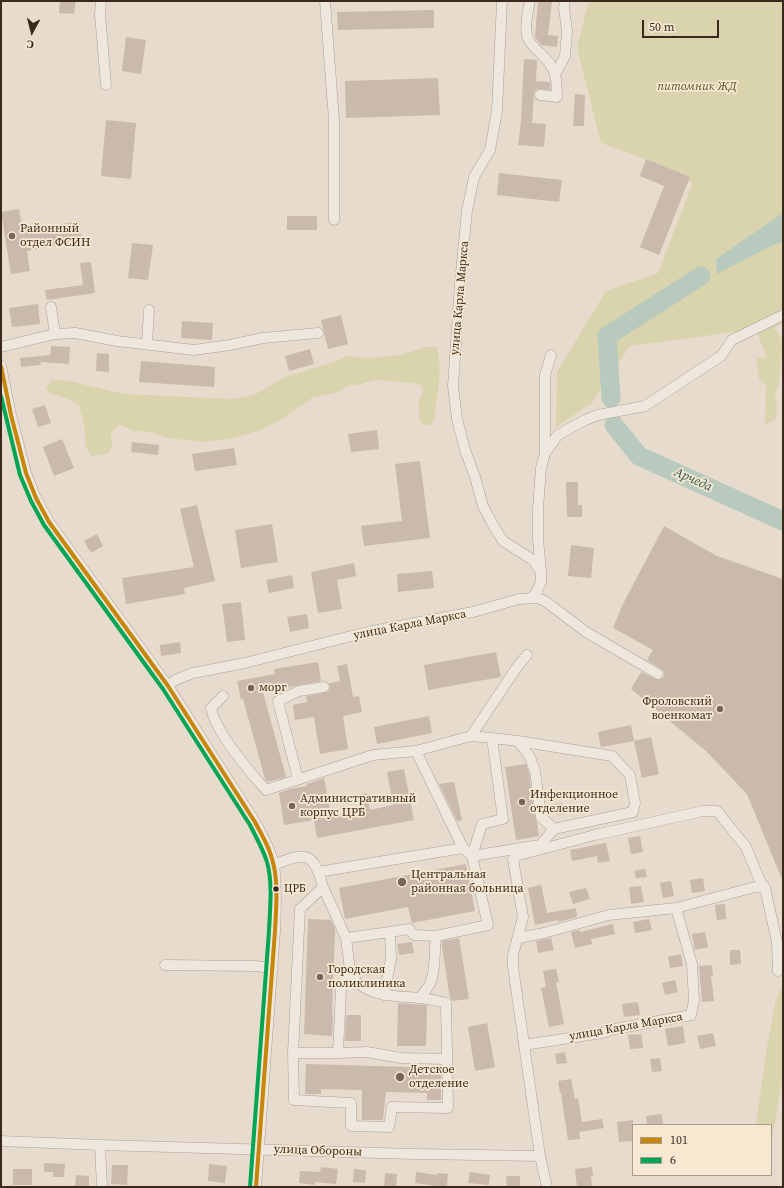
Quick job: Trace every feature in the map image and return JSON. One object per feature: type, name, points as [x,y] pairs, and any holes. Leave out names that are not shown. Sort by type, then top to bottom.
[{"type":"street","points":[[101,1],[100,14],[106,85]]},
{"type":"street","points":[[325,1],[334,120],[334,220]]},
{"type":"street","name":"улица Карла Маркса","points":[[502,1],[497,111],[490,150],[474,177],[468,211],[460,283],[453,386],[457,419],[465,450],[475,477],[483,506],[503,540],[533,560],[541,572]]},
{"type":"street","points":[[530,1],[527,21],[527,38],[550,62],[556,72],[557,97],[540,95]]},
{"type":"street","points":[[556,72],[565,56],[567,31],[564,8],[565,1]]},
{"type":"street","points":[[51,307],[55,334]]},
{"type":"street","points":[[147,344],[149,310]]},
{"type":"street","points":[[545,453],[557,436],[585,420],[598,415],[645,406],[721,356],[732,340],[783,315]]},
{"type":"street","points":[[1,347],[55,334],[75,334],[117,341],[194,350],[230,345],[263,338],[318,333]]},
{"type":"street","points":[[530,598],[536,593],[541,582],[538,539],[538,509],[541,468],[545,453],[545,375],[552,355]]},
{"type":"street","points":[[1,366],[11,415],[26,473],[48,522],[168,686],[255,822],[267,846],[274,865],[276,901],[256,1187]]},
{"type":"street","name":"улица Карла Маркса","points":[[168,686],[175,680],[193,673],[245,662],[367,632],[473,612],[519,599],[530,598],[538,598],[545,602],[586,632],[658,674]]},
{"type":"street","points":[[471,736],[517,667],[527,655]]},
{"type":"street","points":[[298,780],[278,701],[299,691],[324,687]]},
{"type":"street","points":[[223,696],[211,708],[213,717],[222,734],[266,790],[373,755],[416,751],[471,736],[518,741],[612,756],[630,775],[635,803],[633,812],[554,828],[540,845],[472,856]]},
{"type":"street","points":[[346,938],[409,929],[414,935],[436,936],[488,926],[472,856],[482,824],[503,819],[492,738]]},
{"type":"street","points":[[518,741],[530,757],[535,771],[541,817],[554,828]]},
{"type":"street","points":[[416,751],[463,848],[472,856]]},
{"type":"street","points":[[546,1187],[540,1156],[513,967],[513,955],[523,917],[513,859],[519,855],[561,843],[703,811],[717,811],[746,847],[760,881],[765,888],[777,942],[778,971]]},
{"type":"street","points":[[318,872],[463,848]]},
{"type":"street","points":[[274,865],[298,856],[306,856],[312,860],[346,938],[350,970],[359,984],[384,995],[420,998],[446,1003],[448,1108],[392,1107],[389,1127],[351,1126],[351,1103],[294,1100],[293,1053],[300,909],[323,887]]},
{"type":"street","points":[[518,938],[544,933],[609,915],[676,908],[755,887],[765,888]]},
{"type":"street","name":"улица Карла Маркса","points":[[524,1045],[602,1033],[615,1029],[691,1015],[694,1000],[692,964],[676,908]]},
{"type":"street","points":[[384,995],[391,959],[390,932]]},
{"type":"street","points":[[420,998],[430,985],[434,972],[436,936]]},
{"type":"street","points":[[165,965],[255,966],[272,968]]},
{"type":"street","points":[[338,1053],[341,989],[350,970]]},
{"type":"street","points":[[293,1053],[368,1052],[401,1058],[447,1059]]},
{"type":"street","name":"улица Обороны","points":[[1,1141],[415,1154],[540,1156]]},
{"type":"street","points":[[100,1145],[102,1187]]},
{"type":"green space","name":"питомник ЖД","points":[[589,1],[783,1],[783,323],[774,328],[783,340],[779,382],[775,395],[777,407],[776,419],[765,425],[766,385],[759,379],[756,357],[767,358],[757,329],[630,346],[592,403],[556,427],[557,372],[606,291],[658,273],[693,182],[646,159],[601,143],[577,47]]},
{"type":"green space","points":[[426,347],[437,347],[439,356],[439,384],[434,420],[429,425],[423,425],[420,421],[418,403],[423,392],[421,385],[374,380],[347,386],[338,392],[312,398],[284,418],[261,430],[230,439],[204,442],[167,438],[152,432],[134,431],[120,425],[111,432],[112,446],[108,454],[91,456],[85,444],[85,430],[79,405],[68,399],[49,393],[46,387],[52,380],[69,381],[123,394],[234,399],[254,395],[285,377],[334,362],[347,356],[368,358],[401,355]]},
{"type":"green space","points":[[781,988],[783,990],[783,1075],[772,1139],[772,1124],[756,1124],[775,1003]]},
{"type":"shaded area","points":[[783,213],[783,242],[773,245],[717,274],[716,259]]},
{"type":"building","points":[[60,1],[76,1],[74,14],[59,13]]},
{"type":"building","points":[[538,1],[552,1],[548,35],[558,36],[557,47],[541,45],[535,37]]},
{"type":"building","points":[[434,10],[434,28],[338,30],[337,12]]},
{"type":"building","points":[[126,37],[146,40],[141,74],[122,71]]},
{"type":"building","points":[[524,59],[537,60],[536,81],[550,82],[550,90],[538,89],[534,92],[532,123],[546,124],[544,147],[518,145],[521,122]]},
{"type":"building","points":[[438,78],[440,115],[346,118],[345,81]]},
{"type":"building","points":[[575,94],[585,95],[584,126],[573,126]]},
{"type":"building","points":[[106,120],[136,123],[131,179],[101,176]]},
{"type":"building","points":[[646,159],[690,177],[659,255],[640,247],[664,186],[640,176]]},
{"type":"building","points":[[499,173],[562,180],[559,202],[497,195]]},
{"type":"building","points":[[19,209],[23,231],[79,221],[82,241],[27,251],[30,271],[11,274],[1,212]]},
{"type":"building","points":[[287,216],[317,216],[317,230],[287,230]]},
{"type":"building","points":[[132,243],[153,245],[148,280],[128,278]]},
{"type":"building","points":[[91,262],[95,293],[47,300],[45,290],[83,285],[80,263]]},
{"type":"building","points":[[38,304],[40,324],[12,327],[9,308]]},
{"type":"building","points":[[341,315],[348,344],[328,349],[321,320]]},
{"type":"building","points":[[182,321],[213,323],[212,340],[181,338]]},
{"type":"building","points":[[51,346],[70,347],[69,364],[40,362],[41,365],[21,367],[20,358],[50,355]]},
{"type":"building","points":[[310,349],[314,364],[289,371],[285,356]]},
{"type":"building","points":[[97,353],[109,354],[109,372],[96,371]]},
{"type":"building","points":[[141,361],[215,367],[214,387],[139,382]]},
{"type":"building","points":[[45,405],[51,423],[38,427],[32,409]]},
{"type":"building","points":[[377,430],[379,449],[351,452],[348,434]]},
{"type":"building","points":[[62,439],[74,468],[54,476],[43,447]]},
{"type":"building","points":[[132,442],[159,445],[158,455],[131,452]]},
{"type":"building","points":[[234,448],[237,465],[195,471],[192,454]]},
{"type":"building","points":[[420,461],[430,538],[364,546],[361,526],[402,521],[395,464]]},
{"type":"building","points":[[566,482],[578,482],[578,505],[582,505],[582,517],[567,517]]},
{"type":"building","points":[[197,505],[215,581],[184,588],[185,594],[126,604],[122,578],[194,567],[180,509]]},
{"type":"building","points":[[272,524],[278,562],[241,568],[235,530]]},
{"type":"building","name":"Фроловский военкомат","points":[[664,526],[717,556],[783,579],[783,882],[747,794],[706,751],[631,689],[641,672],[658,680],[664,677],[664,671],[647,660],[653,650],[613,628],[622,606]]},
{"type":"building","points":[[97,534],[103,546],[91,553],[84,541]]},
{"type":"building","points":[[571,545],[594,548],[591,578],[568,576]]},
{"type":"building","points":[[354,563],[356,576],[337,580],[342,609],[318,613],[311,572]]},
{"type":"building","points":[[432,571],[434,588],[398,592],[397,574]]},
{"type":"building","points":[[292,575],[294,588],[269,593],[266,580]]},
{"type":"building","points":[[241,602],[245,640],[227,642],[222,604]]},
{"type":"building","points":[[307,614],[309,628],[290,632],[287,617]]},
{"type":"building","points":[[180,642],[181,653],[161,656],[160,645]]},
{"type":"building","points":[[496,652],[501,677],[428,690],[424,665]]},
{"type":"building","points":[[318,662],[321,681],[263,692],[286,777],[268,782],[265,779],[243,699],[241,700],[237,681],[275,674],[274,669]]},
{"type":"building","points":[[347,664],[353,697],[359,696],[362,712],[343,716],[348,749],[320,754],[314,717],[295,720],[293,705],[307,702],[306,696],[328,692],[330,689],[329,683],[340,681],[337,666]]},
{"type":"building","points":[[429,716],[432,733],[377,744],[374,727]]},
{"type":"building","points":[[631,725],[634,741],[601,747],[598,732]]},
{"type":"building","points":[[651,737],[659,774],[642,778],[634,741]]},
{"type":"building","name":"Инфекционное отделение","points":[[526,764],[529,773],[539,836],[516,840],[505,767]]},
{"type":"building","points":[[404,769],[414,820],[317,838],[314,820],[284,825],[279,793],[290,789],[307,786],[307,784],[324,778],[331,816],[358,810],[356,795],[367,793],[370,810],[393,805],[387,772]]},
{"type":"building","points":[[454,782],[462,820],[457,821],[439,784]]},
{"type":"building","points":[[563,803],[565,814],[557,815],[555,804]]},
{"type":"building","points":[[640,836],[643,852],[631,854],[628,838]]},
{"type":"building","points":[[606,843],[610,861],[598,863],[597,856],[572,861],[570,850]]},
{"type":"building","points":[[466,864],[475,911],[412,923],[408,907],[345,919],[339,888]]},
{"type":"building","points":[[645,869],[647,877],[636,878],[634,871]]},
{"type":"building","points":[[703,878],[705,891],[692,893],[690,880]]},
{"type":"building","points":[[671,881],[674,896],[663,898],[660,883]]},
{"type":"building","points":[[541,885],[547,913],[576,908],[577,917],[558,922],[558,920],[535,925],[528,888]]},
{"type":"building","points":[[641,886],[644,902],[631,904],[629,887]]},
{"type":"building","points":[[586,888],[590,899],[573,904],[569,892]]},
{"type":"building","points":[[725,904],[726,919],[717,920],[715,905]]},
{"type":"building","name":"Городская поликлиника","points":[[308,919],[331,920],[335,929],[332,1036],[304,1034]]},
{"type":"building","points":[[649,919],[652,930],[635,933],[633,922]]},
{"type":"building","points":[[613,924],[615,934],[591,939],[592,944],[575,948],[571,932],[580,930],[580,932]]},
{"type":"building","points":[[705,932],[708,947],[695,950],[692,934]]},
{"type":"building","points":[[459,938],[469,999],[452,1001],[450,998],[442,941]]},
{"type":"building","points":[[551,938],[554,950],[538,953],[536,941]]},
{"type":"building","points":[[412,942],[414,953],[399,955],[397,944]]},
{"type":"building","points":[[730,950],[740,950],[741,964],[730,965]]},
{"type":"building","points":[[681,954],[683,966],[670,968],[668,957]]},
{"type":"building","points":[[712,965],[713,976],[711,976],[714,1001],[702,1002],[699,966]]},
{"type":"building","points":[[556,969],[559,982],[556,982],[564,1024],[549,1027],[541,988],[546,987],[543,971]]},
{"type":"building","points":[[675,980],[678,992],[665,995],[662,983]]},
{"type":"building","points":[[638,1002],[640,1015],[624,1017],[622,1004]]},
{"type":"building","points":[[398,1003],[427,1005],[426,1046],[397,1046]]},
{"type":"building","points":[[346,1015],[361,1015],[361,1041],[345,1041]]},
{"type":"building","points":[[487,1023],[495,1067],[475,1071],[468,1027]]},
{"type":"building","points":[[683,1026],[685,1043],[668,1046],[665,1029]]},
{"type":"building","points":[[713,1033],[716,1046],[700,1049],[697,1036]]},
{"type":"building","points":[[641,1034],[643,1048],[630,1049],[628,1035]]},
{"type":"building","points":[[565,1052],[567,1063],[557,1064],[555,1054]]},
{"type":"building","points":[[660,1058],[662,1071],[652,1072],[650,1059]]},
{"type":"building","points":[[306,1064],[441,1068],[441,1100],[427,1100],[427,1093],[386,1092],[383,1120],[362,1120],[362,1090],[321,1089],[321,1094],[305,1094]]},
{"type":"building","points":[[571,1079],[575,1099],[578,1098],[582,1122],[602,1119],[604,1128],[579,1132],[580,1139],[568,1140],[558,1081]]},
{"type":"building","points":[[662,1114],[663,1124],[647,1124],[646,1116]]},
{"type":"building","points":[[633,1120],[632,1141],[619,1142],[617,1122]]},
{"type":"building","points":[[44,1163],[65,1164],[64,1177],[53,1177],[53,1172],[44,1172]]},
{"type":"building","points":[[209,1164],[227,1166],[225,1183],[208,1181]]},
{"type":"building","points":[[112,1165],[128,1165],[127,1185],[111,1184]]},
{"type":"building","points":[[321,1167],[338,1169],[336,1184],[315,1182],[315,1185],[299,1183],[300,1171],[320,1172]]},
{"type":"building","points":[[592,1167],[592,1187],[577,1187],[575,1169]]},
{"type":"building","points":[[13,1169],[32,1169],[32,1185],[13,1185]]},
{"type":"building","points":[[354,1169],[366,1170],[365,1183],[353,1182]]},
{"type":"building","points":[[416,1172],[437,1175],[438,1173],[448,1174],[447,1187],[436,1187],[415,1183]]},
{"type":"building","points":[[470,1172],[490,1175],[489,1185],[468,1183]]},
{"type":"building","points":[[385,1173],[397,1174],[396,1187],[384,1186]]},
{"type":"building","points":[[76,1175],[89,1176],[89,1187],[75,1187]]},
{"type":"building","points":[[506,1176],[520,1176],[520,1187],[507,1187]]},
{"type":"waterway","name":"Арчеда","points":[[611,398],[607,336],[701,276]]},
{"type":"waterway","name":"Арчеда","points":[[614,425],[639,456],[783,521]]},
{"type":"transit line","name":"101","points":[[1,366],[11,415],[26,473],[36,498],[49,522],[168,686],[255,822],[271,854],[276,876],[276,913],[256,1187]]},
{"type":"transit line","name":"6","points":[[1,396],[20,475],[31,501],[44,525],[163,689],[250,825],[267,862],[271,887],[270,914],[250,1187]]},
{"type":"place","name":"Районный отдел ФСИН","points":[[12,236]]},
{"type":"place","name":"морг","points":[[251,688]]},
{"type":"place","name":"Фроловский военкомат","points":[[720,709]]},
{"type":"place","name":"Инфекционное отделение","points":[[522,802]]},
{"type":"place","name":"Административный корпус ЦРБ","points":[[292,806]]},
{"type":"place","name":"Центральная районная больница","points":[[402,882]]},
{"type":"place","name":"ЦРБ","points":[[276,889]]},
{"type":"place","name":"Городская поликлиника","points":[[320,977]]},
{"type":"place","name":"Детское отделение","points":[[400,1077]]}]
